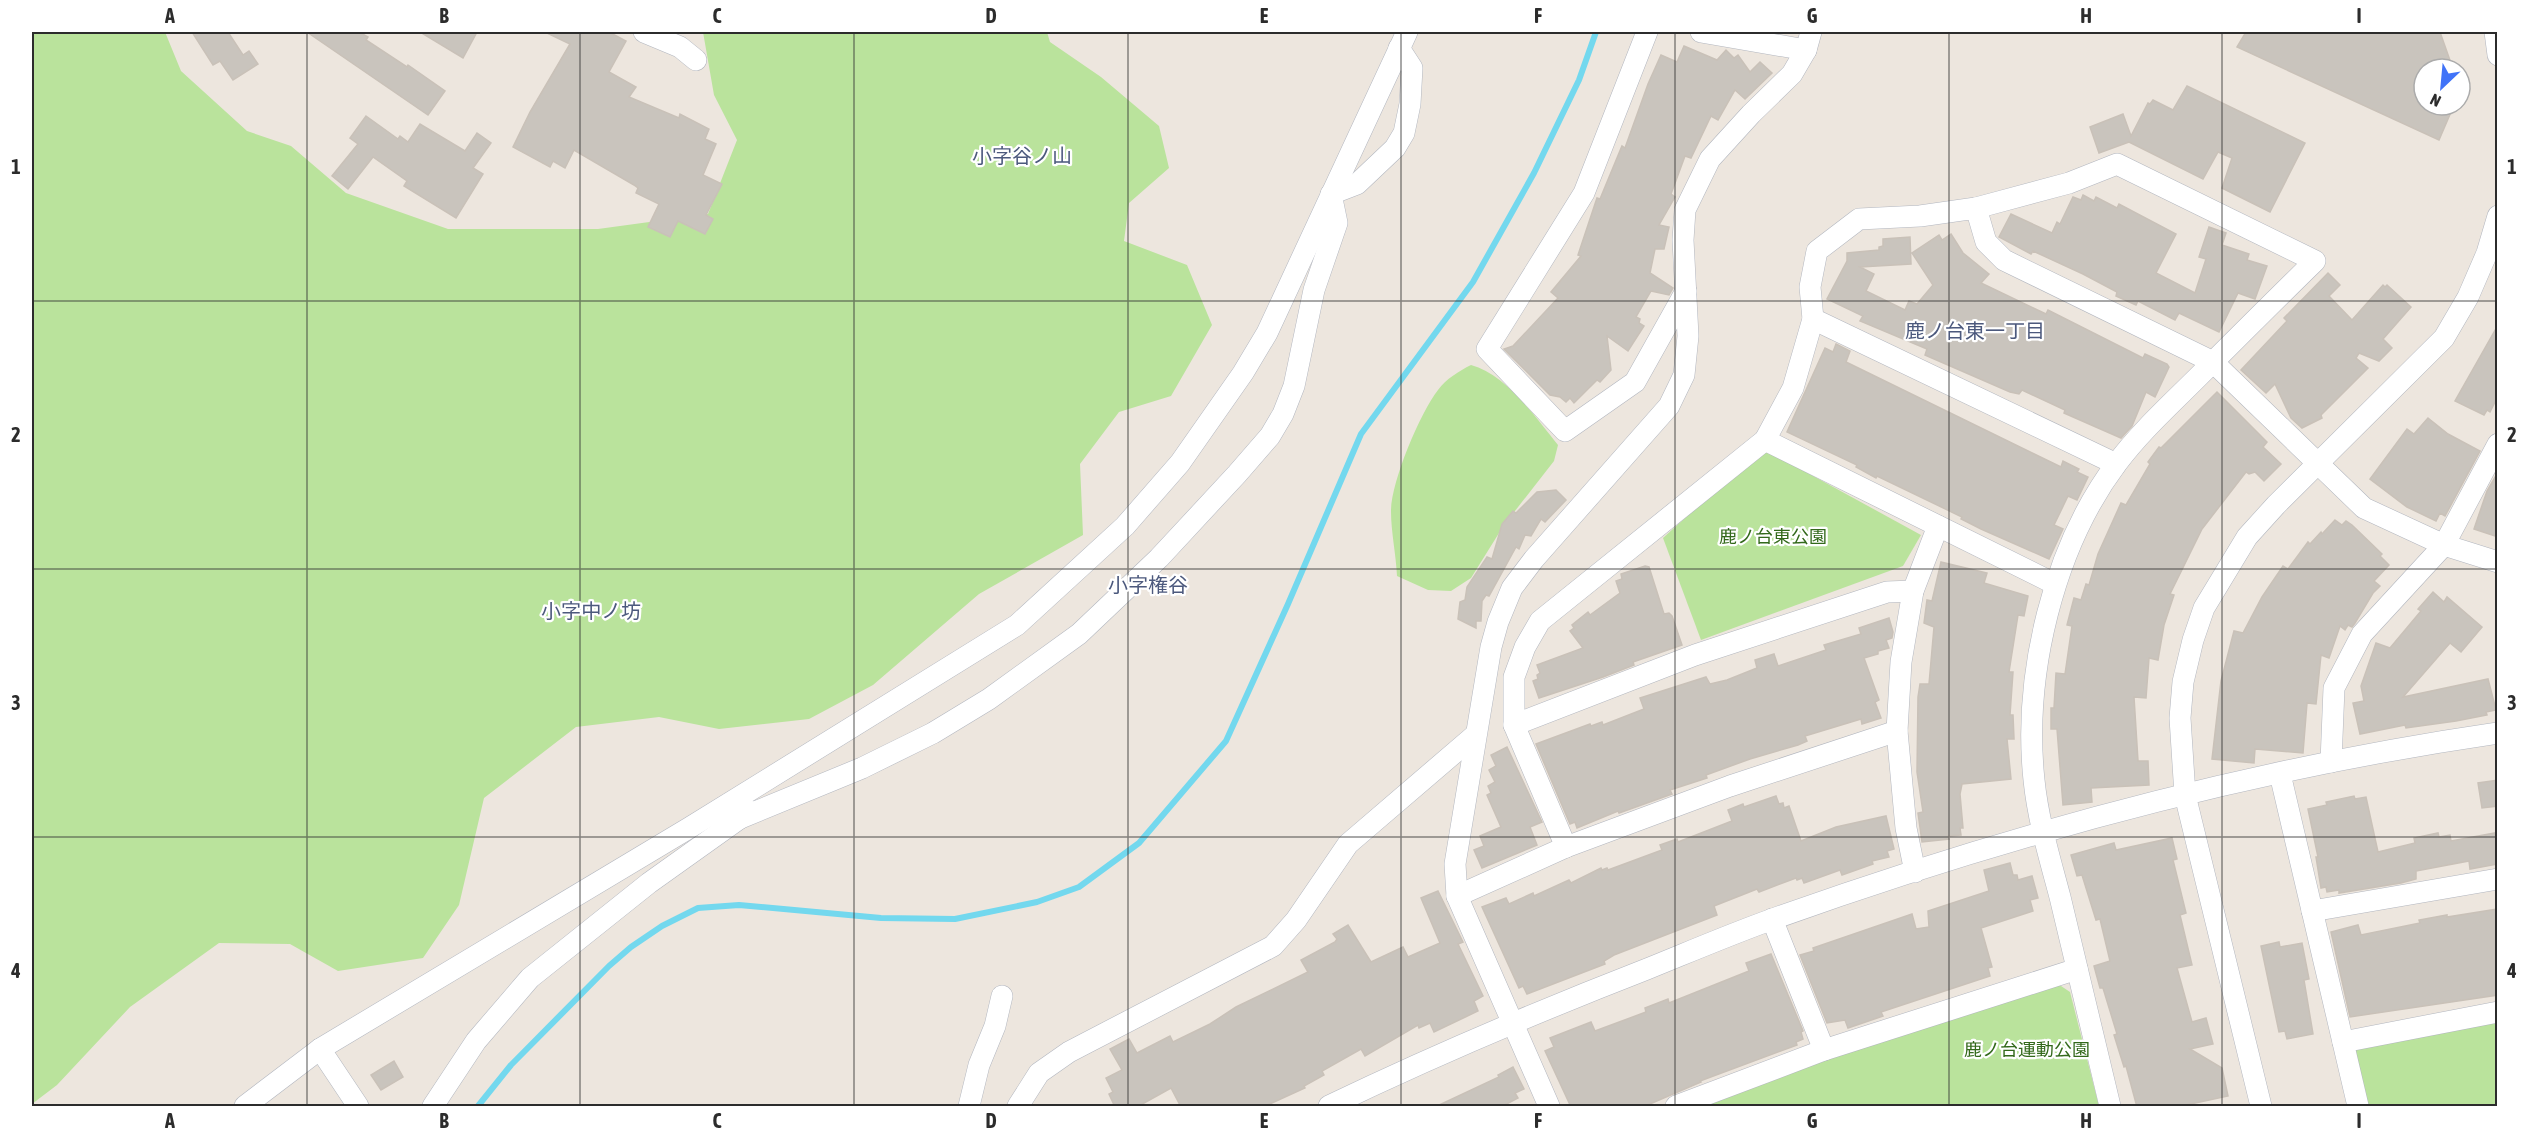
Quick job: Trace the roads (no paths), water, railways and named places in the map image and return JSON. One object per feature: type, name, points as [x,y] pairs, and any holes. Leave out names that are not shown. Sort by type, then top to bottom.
[{"type":"street","points":[[644,32],[680,47],[696,60]]},
{"type":"street","points":[[1647,32],[1584,193],[1487,349],[1565,431],[1635,382],[1686,291]]},
{"type":"street","points":[[1549,1107],[1457,896],[1455,864],[1474,736],[1491,647],[1512,588],[1669,406],[1684,375],[1688,336],[1683,240],[1685,210],[1710,159],[1792,74],[1809,41],[1701,32]]},
{"type":"street","points":[[2495,32],[2498,55]]},
{"type":"street","points":[[1331,194],[1358,184],[1395,148],[1404,133],[1410,105],[1412,68],[1403,40]]},
{"type":"street","points":[[245,1107],[320,1049],[689,828],[1017,625],[1125,526],[1180,463],[1243,373],[1267,333],[1403,40]]},
{"type":"street","points":[[1566,847],[1514,725],[1514,677],[1524,647],[1540,621],[1765,440],[1792,388],[1813,319],[1810,287],[1817,251],[1859,219],[1920,216],[1976,208],[2069,183],[2117,164],[2315,261],[2144,430],[2116,464],[2093,502],[2055,584],[2037,664],[2032,727],[2034,780],[2043,833],[2110,1107]]},
{"type":"street","points":[[738,819],[862,768],[933,733],[989,699],[1079,634],[1159,558],[1270,436],[1283,414],[1294,386],[1314,290],[1337,223],[1331,194]]},
{"type":"street","points":[[1976,208],[1986,242],[2004,260],[2213,362],[2364,508],[2444,545],[2498,562]]},
{"type":"street","points":[[2261,1107],[2185,795],[2180,718],[2182,691],[2193,640],[2204,608],[2247,537],[2276,505],[2318,466],[2444,338],[2468,297],[2487,253],[2498,216]]},
{"type":"street","points":[[1813,319],[2116,464]]},
{"type":"street","points":[[1765,440],[2055,584]]},
{"type":"street","points":[[2331,762],[2334,688],[2362,634],[2444,545],[2498,444]]},
{"type":"street","points":[[1915,872],[1906,828],[1897,731],[1901,662],[1913,591],[1938,526]]},
{"type":"street","points":[[1514,725],[1695,655],[1887,592],[1913,591]]},
{"type":"street","points":[[433,1107],[476,1041],[530,978],[649,883],[900,708],[938,675]]},
{"type":"street","points":[[1457,896],[1566,847],[1730,786],[1897,731]]},
{"type":"street","points":[[1329,1107],[1512,1022],[1772,920],[1915,872],[2043,833],[2185,795],[2331,762],[2498,733]]},
{"type":"street","points":[[1018,1107],[1039,1073],[1069,1052],[1273,946],[1296,920],[1348,844],[1474,736]]},
{"type":"street","points":[[2280,774],[2358,1107]]},
{"type":"street","points":[[2312,911],[2498,879]]},
{"type":"street","points":[[1772,920],[1824,1050]]},
{"type":"street","points":[[1676,1107],[1824,1050],[2077,969]]},
{"type":"street","points":[[969,1107],[979,1065],[995,1026],[1002,996]]},
{"type":"street","points":[[2343,1042],[2498,1012]]},
{"type":"street","points":[[320,1049],[358,1107]]},
{"type":"waterway","points":[[478,1106],[511,1065],[609,966],[631,947],[662,926],[698,908],[739,905],[881,918],[955,919],[1037,902],[1079,887],[1139,843],[1226,741],[1361,434],[1473,282],[1534,173],[1579,80],[1596,32]]},
{"type":"district","name":"小字谷ノ山","points":[[1022,156]]},
{"type":"district","name":"鹿ノ台東一丁目","points":[[1975,331]]},
{"type":"district","name":"小字権谷","points":[[1148,585]]},
{"type":"district","name":"小字中ノ坊","points":[[591,611]]},
{"type":"park label","name":"鹿ノ台東公園","points":[[1773,537]]},
{"type":"park label","name":"鹿ノ台運動公園","points":[[2027,1050]]}]
